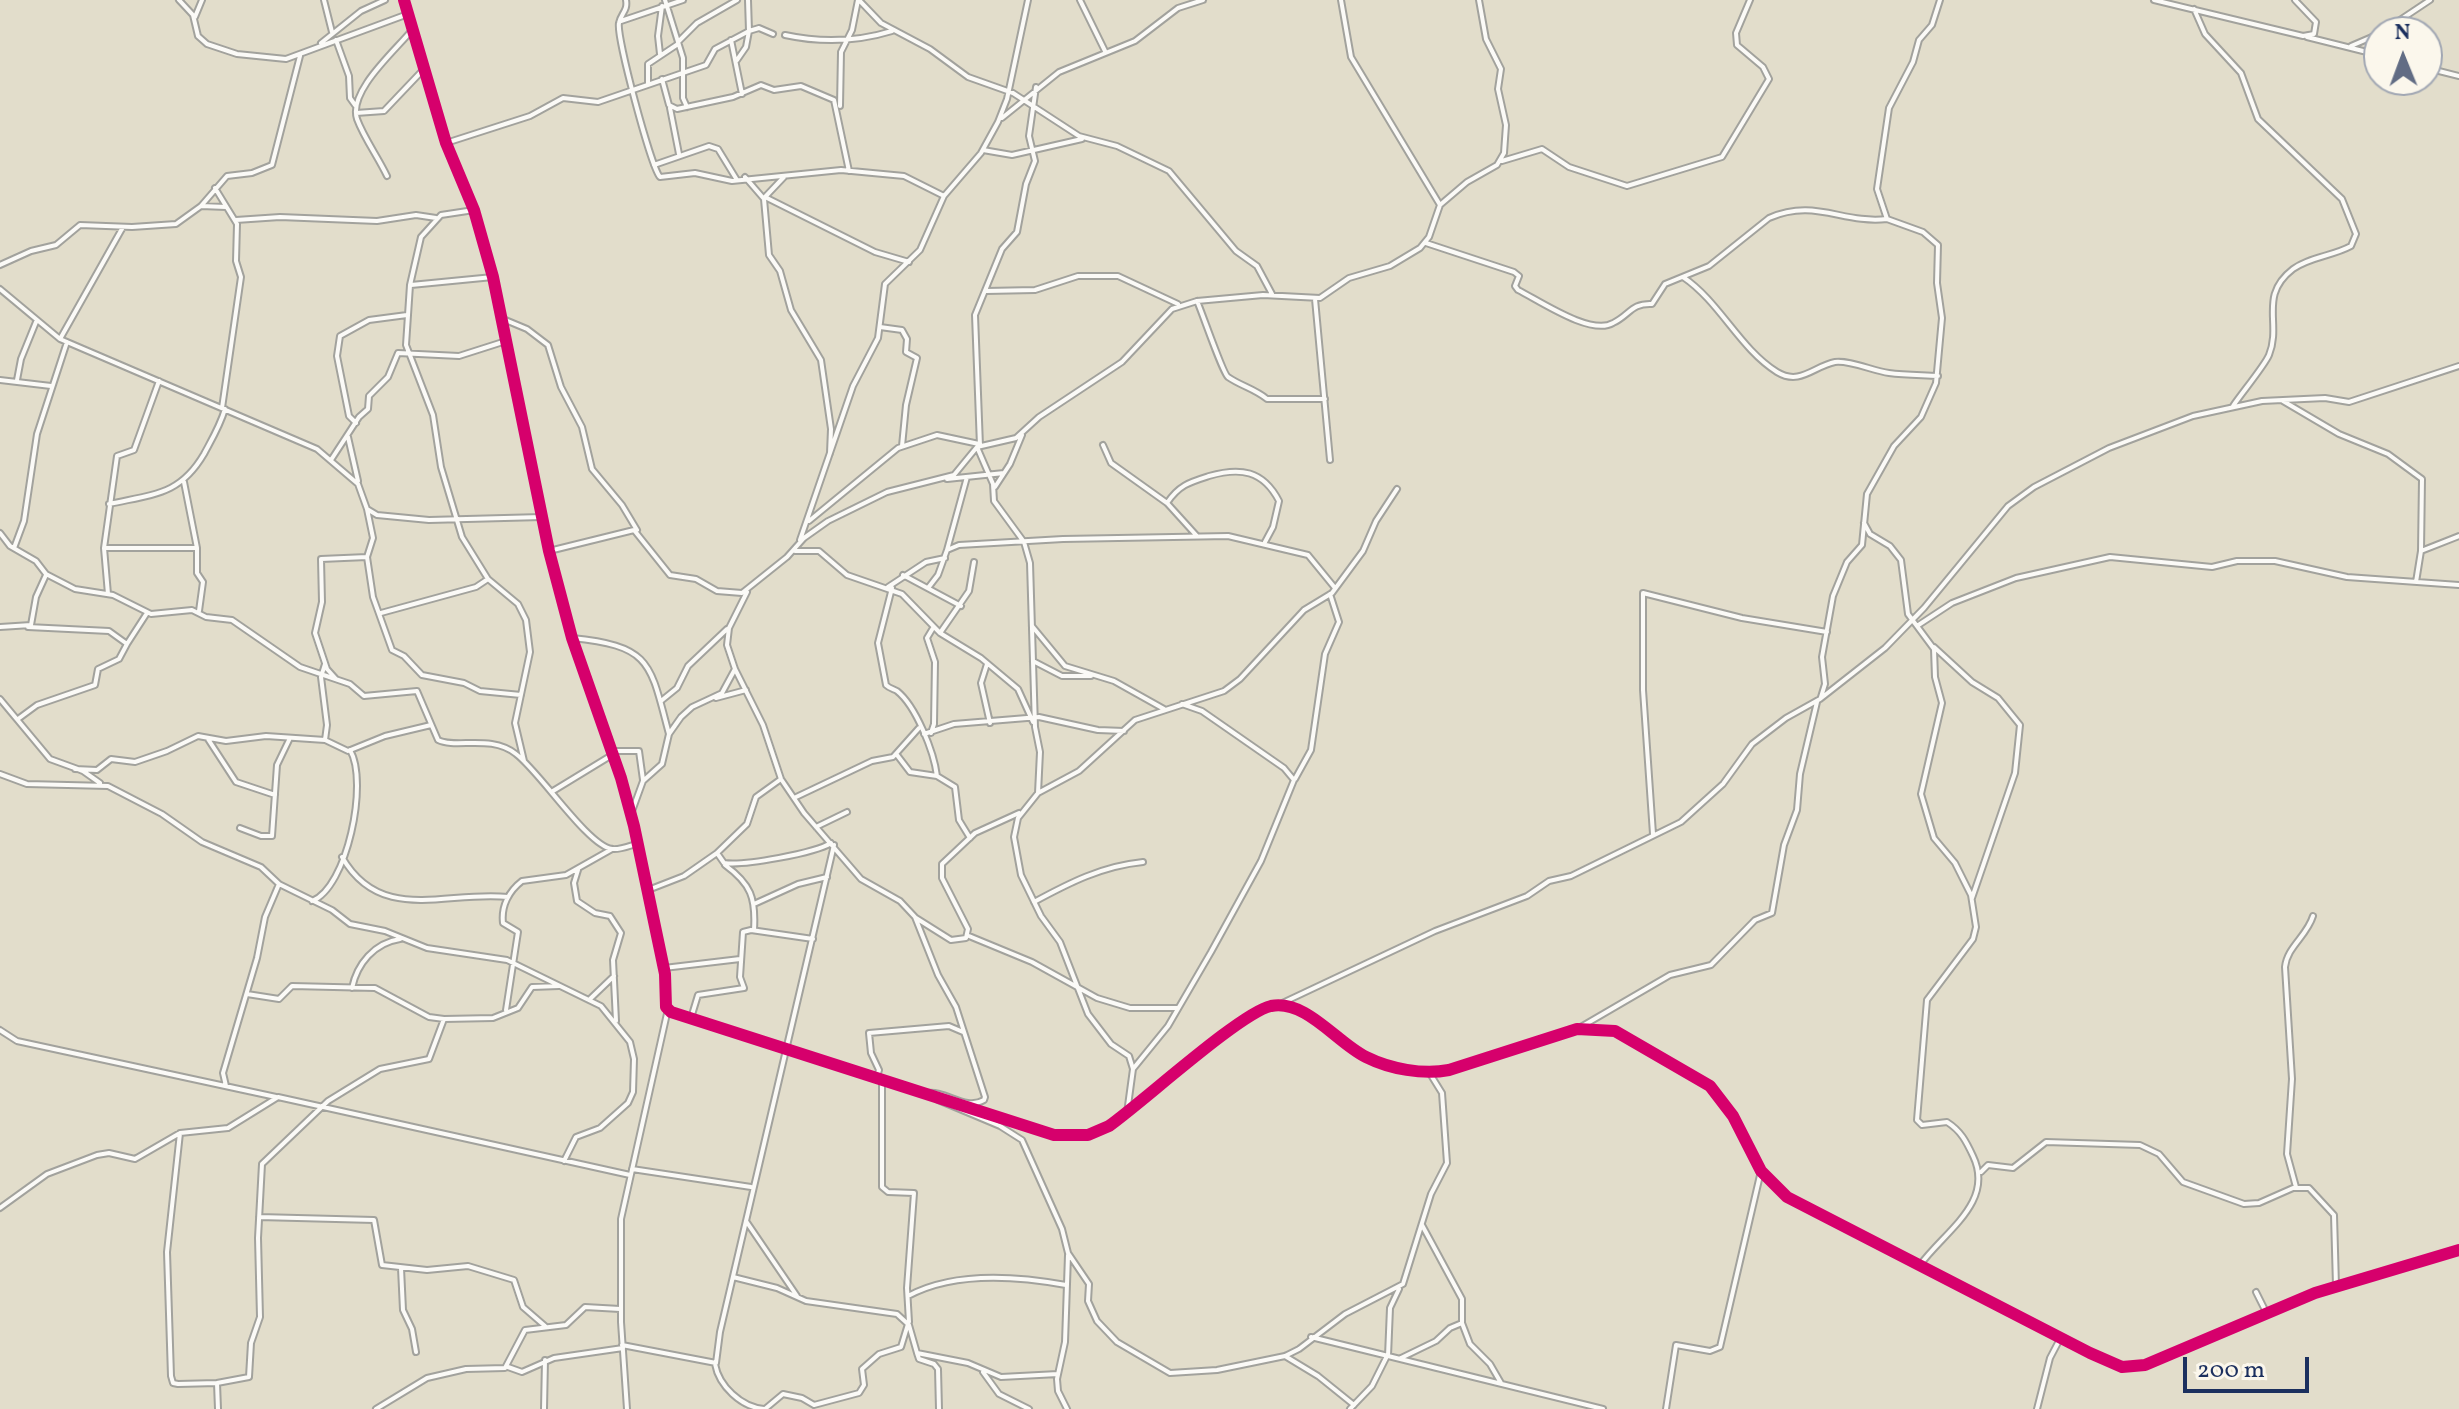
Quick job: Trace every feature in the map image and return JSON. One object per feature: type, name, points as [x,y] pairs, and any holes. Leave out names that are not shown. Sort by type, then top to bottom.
[{"type":"street","points":[[179,0],[194,19],[199,38],[213,47],[286,59],[300,56],[319,45],[361,11],[385,0]]},
{"type":"street","points":[[194,19],[202,0]]},
{"type":"street","points":[[324,0],[333,33]]},
{"type":"street","points":[[626,0],[626,10],[619,22],[622,51],[657,175],[664,178],[695,173],[737,180],[826,170],[849,171],[904,176],[944,196]]},
{"type":"street","points":[[619,22],[683,0]]},
{"type":"street","points":[[648,84],[648,64],[678,43],[697,23],[737,0]]},
{"type":"street","points":[[737,60],[745,50],[749,31],[748,0]]},
{"type":"street","points":[[840,106],[838,73],[841,52],[848,40],[858,0],[892,31],[930,49],[968,77],[1009,91],[1085,138],[1117,146],[1176,177],[1236,251],[1257,266],[1273,295]]},
{"type":"street","points":[[968,936],[964,940],[951,940],[915,917],[900,901],[861,879],[816,827],[781,779],[763,725],[735,669],[727,645],[729,628],[747,590],[764,572],[793,552],[799,542],[853,386],[878,338],[885,284],[925,242],[944,196],[983,150],[1000,119],[1028,0]]},
{"type":"street","points":[[1080,0],[1105,51]]},
{"type":"street","points":[[1000,119],[1036,87],[1105,51],[1138,39],[1181,6],[1203,0]]},
{"type":"street","points":[[1341,0],[1351,57],[1440,205]]},
{"type":"street","points":[[1479,0],[1486,39],[1501,69],[1498,95],[1506,132],[1500,162]]},
{"type":"street","points":[[807,523],[879,460],[902,446],[937,435],[979,446],[1011,440],[1122,362],[1166,313],[1180,305],[1273,295],[1315,299],[1349,278],[1390,266],[1426,243],[1440,205],[1461,186],[1518,153],[1542,149],[1576,171],[1632,186],[1722,157],[1768,83],[1766,71],[1737,45],[1736,33],[1750,0]]},
{"type":"street","points":[[1887,219],[1877,189],[1889,108],[1913,62],[1919,40],[1932,25],[1940,0]]},
{"type":"street","points":[[2154,0],[2363,50]]},
{"type":"street","points":[[2295,0],[2317,26],[2314,34],[2305,36]]},
{"type":"street","points":[[2406,16],[2430,0]]},
{"type":"street","points":[[664,4],[678,43],[683,98],[687,107]]},
{"type":"street","points":[[660,54],[658,36],[664,4]]},
{"type":"street","points":[[319,45],[336,40],[406,5],[446,143],[474,210],[493,277],[549,551],[572,638],[631,814],[664,968],[668,1009],[621,1219],[620,1309],[627,1409]]},
{"type":"street","points":[[2194,9],[2205,34],[2241,73],[2258,119],[2342,199],[2356,234],[2354,242],[2347,249],[2296,267],[2286,277],[2270,303],[2274,333],[2270,352],[2233,406]]},
{"type":"street","points":[[446,143],[530,116],[563,98],[598,102],[706,65],[715,49],[749,31],[759,28],[773,34]]},
{"type":"street","points":[[355,105],[361,90],[413,29]]},
{"type":"street","points":[[785,35],[810,40],[848,40],[870,39],[892,31]]},
{"type":"street","points":[[336,40],[356,113],[387,176]]},
{"type":"street","points":[[731,40],[742,94]]},
{"type":"street","points":[[2349,46],[2363,40]]},
{"type":"street","points":[[0,265],[31,251],[55,246],[80,225],[123,227],[176,224],[201,206],[231,174],[256,172],[274,161],[300,56]]},
{"type":"street","points":[[286,59],[297,67]]},
{"type":"street","points":[[356,113],[384,111],[424,68]]},
{"type":"street","points":[[662,79],[679,155]]},
{"type":"street","points":[[669,105],[687,107],[742,94],[764,85],[774,90],[801,86],[830,96],[838,105],[846,145],[845,164],[849,171]]},
{"type":"street","points":[[1036,87],[1029,136],[1035,161],[1026,184],[1017,232],[1002,249],[976,310],[974,323],[979,446],[994,489],[995,503],[1024,542],[1032,584],[1034,718],[1040,752],[1038,793]]},
{"type":"street","points":[[983,150],[1012,155],[1085,138]]},
{"type":"street","points":[[654,165],[705,145],[714,146],[737,180]]},
{"type":"street","points":[[745,177],[764,198],[867,248],[909,262]]},
{"type":"street","points":[[764,198],[785,177]]},
{"type":"street","points":[[109,504],[168,490],[184,482],[212,443],[223,408],[240,282],[236,261],[236,220],[215,188]]},
{"type":"street","points":[[764,198],[769,255],[780,271],[791,310],[821,360],[831,429],[830,456]]},
{"type":"street","points":[[201,206],[226,207]]},
{"type":"street","points":[[1277,1005],[1304,1014],[1364,1056],[1394,1067],[1429,1072],[1449,1070],[1577,1029],[1670,975],[1711,965],[1755,920],[1772,913],[1784,845],[1797,810],[1800,774],[1824,687],[1821,661],[1835,588],[1847,562],[1861,548],[1867,494],[1894,446],[1924,412],[1938,376],[1942,318],[1937,283],[1938,245],[1923,232],[1887,219],[1861,221],[1822,210],[1791,209],[1769,218],[1709,266],[1665,284],[1652,304],[1634,306],[1614,323],[1597,327],[1516,289],[1519,277],[1514,272],[1426,243]]},
{"type":"street","points":[[236,220],[280,217],[377,221],[416,215],[436,218],[474,210]]},
{"type":"street","points":[[436,218],[421,237],[410,285],[408,351],[433,415],[441,467],[455,518],[488,579],[518,604],[526,620],[530,652],[515,732],[525,762]]},
{"type":"street","points":[[238,228],[244,221]]},
{"type":"street","points":[[60,339],[123,227]]},
{"type":"street","points":[[986,291],[1035,290],[1078,276],[1118,276],[1180,305]]},
{"type":"street","points":[[410,285],[493,277]]},
{"type":"street","points":[[1683,277],[1706,293],[1725,322],[1762,360],[1783,375],[1804,376],[1836,362],[1887,373],[1938,376]]},
{"type":"street","points":[[0,289],[60,339],[307,443],[358,484]]},
{"type":"street","points":[[1315,299],[1330,460]]},
{"type":"street","points":[[1197,301],[1226,376],[1256,389],[1267,399],[1325,399]]},
{"type":"street","points":[[356,423],[348,411],[337,356],[339,337],[347,329],[369,320],[407,315]]},
{"type":"street","points":[[503,319],[527,329],[548,345],[561,387],[582,427],[592,469],[622,505],[662,569],[670,575],[696,579],[727,593],[747,590]]},
{"type":"street","points":[[17,380],[21,359],[36,322]]},
{"type":"street","points":[[879,327],[902,330],[908,342],[907,353],[917,358],[906,405],[902,446]]},
{"type":"street","points":[[331,461],[368,409],[369,396],[388,377],[398,353],[408,351],[455,356],[506,341]]},
{"type":"street","points":[[14,549],[23,526],[37,434],[67,342]]},
{"type":"street","points":[[668,1009],[938,1100],[1060,1136],[1098,1132],[1127,1114],[1251,1016],[1435,931],[1527,896],[1549,881],[1571,876],[1688,816],[1723,784],[1752,744],[1818,700],[1885,648],[2008,506],[2025,492],[2109,448],[2193,416],[2233,406],[2281,400],[2325,398],[2349,402],[2459,366]]},
{"type":"street","points":[[0,380],[51,386]]},
{"type":"street","points":[[108,594],[104,548],[117,456],[134,450],[159,381]]},
{"type":"street","points":[[2281,400],[2312,420],[2388,454],[2416,472],[2424,487],[2416,582]]},
{"type":"street","points":[[994,489],[1023,431]]},
{"type":"street","points":[[348,437],[373,538],[367,557],[373,597],[392,650],[404,656],[419,674],[464,683],[480,691],[521,695]]},
{"type":"street","points":[[1103,445],[1111,463],[1167,503],[1196,535]]},
{"type":"street","points":[[937,481],[958,472],[979,446]]},
{"type":"street","points":[[1167,503],[1182,485],[1230,469],[1247,471],[1266,482],[1279,501],[1273,527],[1265,542]]},
{"type":"street","points":[[799,542],[828,521],[876,497],[937,481],[1004,473]]},
{"type":"street","points":[[928,588],[945,558],[967,477]]},
{"type":"street","points":[[184,482],[197,548],[197,573],[203,582],[199,612]]},
{"type":"street","points":[[1178,1008],[1130,1008],[1079,989],[1040,966],[968,936],[940,871],[944,860],[985,826],[1011,819],[1038,793],[1072,776],[1135,720],[1232,686],[1262,659],[1304,610],[1330,594],[1363,551],[1376,521],[1397,489]]},
{"type":"street","points":[[367,509],[377,515],[412,520],[542,517]]},
{"type":"street","points":[[1864,523],[1870,534],[1890,546],[1901,560],[1906,609],[1932,646],[1972,682],[1998,698],[2020,725],[2015,773],[1972,899]]},
{"type":"street","points":[[549,551],[621,531],[638,532]]},
{"type":"street","points":[[0,533],[14,549],[36,561],[46,574],[75,589],[108,594],[147,613],[199,612],[206,617],[232,620],[279,654],[321,677],[368,696],[417,691],[438,740],[443,743],[483,742],[511,750],[553,791],[594,841],[612,849]]},
{"type":"street","points":[[947,550],[959,545],[1196,535],[1265,542],[1311,557],[1335,588]]},
{"type":"street","points":[[2421,551],[2459,536]]},
{"type":"street","points":[[104,548],[197,548]]},
{"type":"street","points":[[793,552],[819,551],[847,575],[890,587],[940,633],[987,663],[1018,689],[1034,718]]},
{"type":"street","points":[[339,682],[325,663],[315,633],[322,602],[321,559],[367,557]]},
{"type":"street","points":[[1917,626],[1952,603],[2016,578],[2110,557],[2212,567],[2237,561],[2275,561],[2337,575],[2459,585]]},
{"type":"street","points":[[937,776],[928,733],[919,728],[898,692],[887,686],[879,654],[890,587],[903,575],[932,559],[945,558]]},
{"type":"street","points":[[940,633],[961,606],[971,586],[974,562]]},
{"type":"street","points":[[28,627],[46,574]]},
{"type":"street","points":[[903,575],[961,606]]},
{"type":"street","points":[[381,613],[476,587],[488,579]]},
{"type":"street","points":[[1653,834],[1643,690],[1643,593],[1742,618],[1827,632]]},
{"type":"street","points":[[1133,1069],[1160,1037],[1178,1008],[1261,861],[1294,781],[1311,750],[1325,654],[1339,622],[1330,594]]},
{"type":"street","points":[[18,719],[37,705],[95,685],[98,669],[119,659],[147,613]]},
{"type":"street","points":[[1032,626],[1062,664],[1121,684],[1164,709]]},
{"type":"street","points":[[0,627],[103,630],[127,644]]},
{"type":"street","points":[[660,701],[677,688],[688,666],[729,628]]},
{"type":"street","points":[[928,733],[934,724],[935,662],[927,637],[934,628]]},
{"type":"street","points":[[572,638],[613,644],[636,655],[650,669],[669,734]]},
{"type":"street","points":[[1918,1267],[1971,1207],[1980,1189],[1980,1173],[1965,1139],[1954,1127],[1943,1122],[1920,1125],[1917,1120],[1926,1004],[1976,934],[1972,899],[1955,863],[1930,831],[1921,794],[1942,703],[1932,646]]},
{"type":"street","points":[[1033,661],[1062,676],[1097,677]]},
{"type":"street","points":[[325,663],[321,677],[327,725],[325,740]]},
{"type":"street","points":[[987,663],[981,683],[990,723]]},
{"type":"street","points":[[714,699],[728,686],[735,669]]},
{"type":"street","points":[[643,781],[662,764],[669,734],[687,710],[746,690]]},
{"type":"street","points":[[0,699],[46,756],[162,814],[202,842],[261,867],[279,884],[350,924],[385,931],[427,948],[461,950],[514,963],[590,999],[627,1035],[634,1059],[630,1101],[600,1128],[575,1139],[564,1161]]},
{"type":"street","points":[[1179,703],[1202,711],[1284,768],[1294,781]]},
{"type":"street","points":[[928,733],[954,724],[1034,718],[1098,730],[1124,731]]},
{"type":"street","points":[[75,769],[97,770],[111,759],[135,762],[167,751],[196,736],[208,739],[325,740],[350,750],[385,736],[431,725]]},
{"type":"street","points":[[794,798],[897,754],[919,728]]},
{"type":"street","points":[[240,828],[261,836],[272,836],[277,765],[290,738]]},
{"type":"street","points":[[208,739],[223,768],[236,782],[275,795]]},
{"type":"street","points":[[312,901],[324,895],[353,836],[357,772],[350,750]]},
{"type":"street","points":[[553,791],[612,753],[639,751],[643,781],[631,814]]},
{"type":"street","points":[[897,754],[910,772],[937,776],[956,789],[959,820],[970,838]]},
{"type":"street","points":[[0,774],[27,784],[101,783]]},
{"type":"street","points":[[648,890],[684,876],[717,853],[747,824],[756,797],[781,779]]},
{"type":"street","points":[[1024,808],[1015,827],[1015,851],[1021,875],[1060,942],[1091,1020],[1111,1044],[1126,1053],[1133,1069],[1127,1114]]},
{"type":"street","points":[[816,827],[847,812]]},
{"type":"street","points":[[504,1012],[517,930],[505,925],[502,919],[508,897],[518,884],[528,878],[556,877],[578,870],[612,849],[637,843]]},
{"type":"street","points":[[724,863],[760,862],[789,853],[819,850],[833,844]]},
{"type":"street","points":[[833,844],[715,1364],[725,1387],[750,1406],[764,1409],[783,1394],[802,1398],[814,1405],[859,1393],[864,1385],[862,1369],[879,1354],[901,1347],[909,1324]]},
{"type":"street","points":[[717,853],[724,863],[740,874],[754,904],[754,930]]},
{"type":"street","points":[[342,857],[367,888],[393,897],[440,901],[487,895],[508,897]]},
{"type":"street","points":[[1034,902],[1094,873],[1143,862]]},
{"type":"street","points":[[578,870],[574,888],[577,901],[595,913],[610,916],[621,933],[613,960],[616,1021]]},
{"type":"street","points":[[754,904],[798,884],[827,877]]},
{"type":"street","points":[[226,1086],[223,1073],[247,994],[265,917],[279,884]]},
{"type":"street","points":[[2296,1187],[2287,1159],[2292,1079],[2285,967],[2288,956],[2307,933],[2313,916]]},
{"type":"street","points":[[915,917],[965,1033],[983,1083],[984,1100],[974,1104],[936,1092],[921,1094]]},
{"type":"street","points":[[691,1018],[698,995],[743,990],[741,935],[754,930],[813,939]]},
{"type":"street","points":[[352,988],[357,972],[371,953],[384,943],[401,939]]},
{"type":"street","points":[[664,968],[740,959]]},
{"type":"street","points":[[590,999],[614,976]]},
{"type":"street","points":[[247,994],[279,999],[292,986],[380,990],[429,1017],[489,1018],[520,1006],[532,987],[561,986]]},
{"type":"street","points":[[180,1133],[167,1252],[171,1376],[173,1383],[178,1384],[217,1383],[249,1377],[251,1343],[260,1317],[262,1164],[320,1106],[380,1069],[429,1059],[444,1019]]},
{"type":"street","points":[[939,1409],[938,1369],[934,1364],[919,1359],[909,1324],[914,1193],[888,1192],[882,1187],[879,1070],[867,1039],[869,1033],[947,1026],[965,1033]]},
{"type":"street","points":[[1577,1029],[1615,1031],[1710,1086],[1733,1116],[1761,1171],[1776,1188],[1803,1207],[2113,1364],[2135,1367],[2336,1286],[2459,1250]]},
{"type":"street","points":[[0,1030],[17,1041],[630,1175]]},
{"type":"street","points":[[1285,1356],[1318,1376],[1352,1407],[1372,1386],[1388,1356],[1390,1308],[1408,1276],[1422,1223],[1447,1163],[1442,1093],[1429,1072]]},
{"type":"street","points":[[0,1208],[47,1174],[104,1153],[135,1159],[180,1133],[228,1128],[278,1097]]},
{"type":"street","points":[[938,1100],[1000,1126],[1022,1140],[1062,1229],[1068,1253],[1065,1342],[1058,1374],[1058,1391],[1067,1409]]},
{"type":"street","points":[[1980,1173],[1988,1165],[2013,1168],[2046,1142],[2074,1142],[2148,1148],[2183,1182],[2238,1203],[2259,1203],[2296,1187],[2314,1190],[2334,1215],[2336,1286]]},
{"type":"street","points":[[632,1169],[753,1187]]},
{"type":"street","points":[[1666,1409],[1676,1345],[1680,1343],[1710,1351],[1720,1347],[1761,1171]]},
{"type":"street","points":[[259,1217],[374,1220],[380,1264],[427,1270],[468,1266],[514,1280],[523,1307],[545,1326]]},
{"type":"street","points":[[746,1221],[798,1298]]},
{"type":"street","points":[[1422,1223],[1462,1299],[1462,1323],[1470,1344],[1490,1364],[1501,1383]]},
{"type":"street","points":[[1068,1253],[1089,1284],[1089,1306],[1103,1329],[1117,1342],[1163,1370],[1192,1374],[1285,1356],[1345,1314],[1400,1287]]},
{"type":"street","points":[[401,1268],[403,1310],[412,1329],[416,1352]]},
{"type":"street","points":[[733,1277],[825,1305],[892,1312],[909,1324]]},
{"type":"street","points":[[908,1296],[942,1284],[989,1279],[1031,1279],[1066,1285]]},
{"type":"street","points":[[2256,1292],[2266,1312]]},
{"type":"street","points":[[508,1367],[522,1333],[545,1326],[566,1325],[585,1307],[620,1309]]},
{"type":"street","points":[[1401,1358],[1436,1341],[1450,1328],[1462,1323]]},
{"type":"street","points":[[1311,1337],[1603,1409]]},
{"type":"street","points":[[2037,1409],[2050,1358],[2061,1337]]},
{"type":"street","points":[[376,1409],[391,1406],[401,1391],[427,1378],[451,1371],[508,1367],[522,1372],[545,1360],[608,1347],[622,1346],[715,1364]]},
{"type":"street","points":[[917,1353],[968,1363],[983,1371],[1011,1378],[1058,1374]]},
{"type":"street","points":[[544,1409],[545,1360]]},
{"type":"street","points":[[983,1371],[999,1394],[1029,1409]]},
{"type":"street","points":[[217,1383],[218,1409]]},
{"type":"cycle path","points":[[404,0],[446,143],[474,210],[493,277],[549,551],[572,638],[621,778],[634,826],[665,974],[666,1007],[671,1012],[1054,1135],[1088,1135],[1109,1126],[1237,1024],[1271,1006],[1297,1009],[1309,1015],[1355,1051],[1375,1061],[1418,1071],[1449,1070],[1577,1029],[1615,1031],[1710,1086],[1733,1116],[1761,1171],[1787,1197],[2122,1367],[2145,1365],[2315,1293],[2459,1250]]}]
